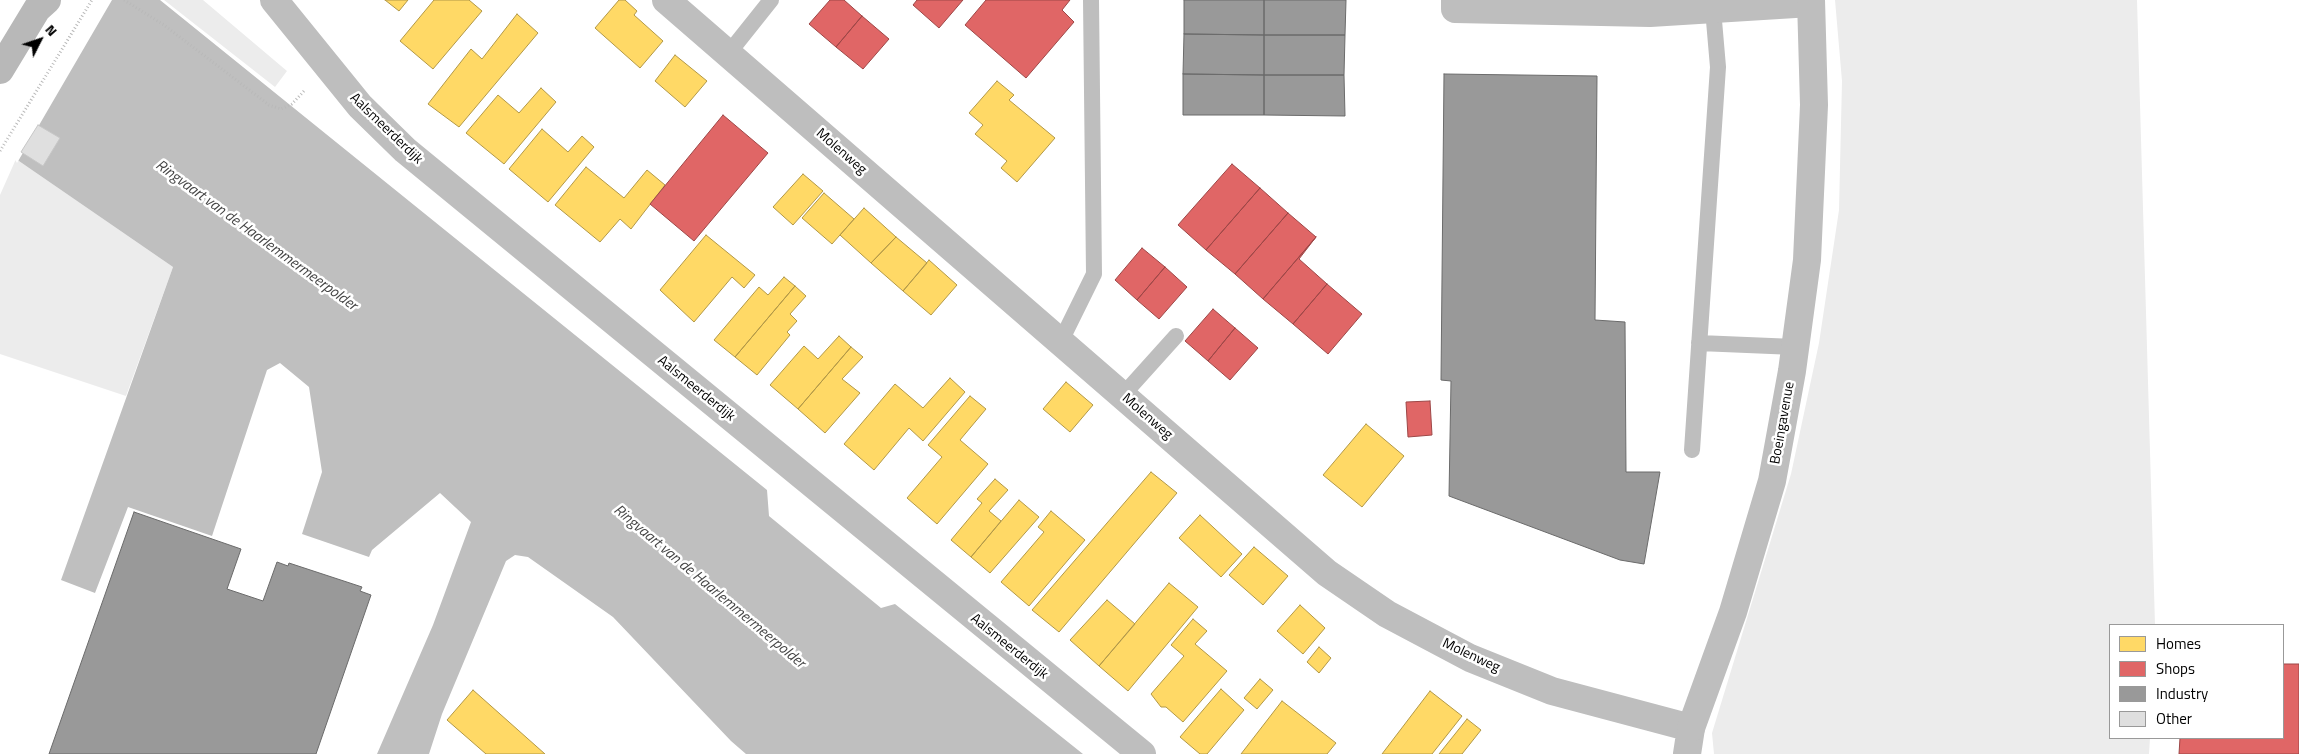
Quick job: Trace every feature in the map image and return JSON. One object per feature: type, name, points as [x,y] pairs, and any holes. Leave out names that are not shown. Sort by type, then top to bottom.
[{"type":"main road","points":[[0,70],[41,3]]},
{"type":"street","name":"Aalsmeerderdijk","points":[[274,0],[360,106],[405,150],[1142,754]]},
{"type":"street","name":"Molenweg","points":[[666,0],[1327,573],[1387,614],[1470,658],[1689,741]]},
{"type":"street","points":[[1455,0],[1455,9],[1650,13],[1811,2]]},
{"type":"street","name":"Boeingavenue","points":[[1689,741],[1733,612],[1772,481],[1795,347],[1806,260],[1814,105],[1811,2]]},
{"type":"lane","points":[[728,54],[771,0]]},
{"type":"lane","points":[[1060,342],[1094,274],[1091,0]]},
{"type":"lane","points":[[1692,450],[1718,68],[1713,9]]},
{"type":"lane","points":[[1122,396],[1176,336]]},
{"type":"lane","points":[[1699,343],[1795,347]]},
{"type":"path","points":[[0,151],[92,0]]},
{"type":"path","points":[[124,0],[164,25],[269,105],[281,109],[292,104],[300,96]]},
{"type":"shaded area","points":[[164,0],[203,0],[287,71],[275,87]]},
{"type":"shaded area","points":[[1835,0],[2137,0],[2155,624],[2109,624],[2109,739],[2150,739],[2149,754],[1714,754],[1712,733],[1791,474],[1819,343],[1839,210],[1842,81]]},
{"type":"shaded area","points":[[16,159],[173,267],[126,396],[0,354],[0,195]]},
{"type":"water","name":"Ringvaart van de Haarlemmermeerpolder","points":[[0,0],[160,0],[767,490],[769,516],[881,608],[895,604],[1083,754],[746,754],[731,741],[613,617],[528,557],[515,555],[506,561],[442,714],[429,754],[377,754],[433,625],[471,522],[440,493],[372,550],[369,557],[302,534],[322,472],[309,387],[280,363],[267,370],[212,536],[128,507],[95,593],[61,580],[173,267],[16,159],[36,123]]},
{"type":"pier","points":[[0,0],[112,0],[17,163],[14,158],[33,124],[0,104]]},
{"type":"building: Homes","points":[[385,0],[408,0],[399,11]]},
{"type":"building: Homes","points":[[434,0],[469,0],[482,11],[433,69],[400,41]]},
{"type":"building: Homes","points":[[619,0],[625,0],[637,11],[634,15],[663,41],[640,68],[595,28]]},
{"type":"building: Homes","points":[[517,14],[538,33],[459,127],[428,104],[471,49],[482,59]]},
{"type":"building: Homes","points":[[675,55],[707,81],[685,107],[655,81]]},
{"type":"building: Homes","points":[[997,81],[1014,95],[1009,100],[1055,138],[1017,182],[1001,168],[1007,161],[975,134],[983,125],[969,113]]},
{"type":"building: Homes","points":[[541,88],[556,102],[504,164],[466,133],[498,95],[519,113]]},
{"type":"building: Homes","points":[[542,129],[568,152],[582,136],[594,147],[548,202],[509,169]]},
{"type":"building: Homes","points":[[586,167],[624,198],[647,170],[665,185],[631,229],[620,219],[600,242],[555,205]]},
{"type":"building: Homes","points":[[803,174],[823,191],[793,225],[773,207]]},
{"type":"building: Homes","points":[[824,193],[854,219],[832,244],[802,218]]},
{"type":"building: Homes","points":[[864,208],[896,237],[871,263],[840,235]]},
{"type":"building: Homes","points":[[706,235],[755,275],[744,288],[732,277],[694,322],[660,290]]},
{"type":"building: Homes","points":[[896,237],[927,263],[903,291],[871,263]]},
{"type":"building: Homes","points":[[929,260],[957,285],[931,315],[903,291]]},
{"type":"building: Homes","points":[[784,277],[795,286],[735,357],[714,340],[759,287],[768,295]]},
{"type":"building: Homes","points":[[795,286],[806,296],[790,314],[797,321],[787,332],[790,335],[757,375],[735,357]]},
{"type":"building: Homes","points":[[839,336],[851,347],[798,409],[770,385],[804,346],[818,359]]},
{"type":"building: Homes","points":[[851,347],[863,357],[842,379],[860,393],[825,433],[798,409]]},
{"type":"building: Homes","points":[[950,378],[965,392],[923,441],[909,428],[874,470],[844,444],[895,384],[923,408]]},
{"type":"building: Homes","points":[[1066,382],[1093,405],[1070,432],[1043,409]]},
{"type":"building: Homes","points":[[970,396],[986,409],[960,440],[988,464],[937,524],[907,498],[942,457],[928,445]]},
{"type":"building: Homes","points":[[1366,424],[1404,456],[1362,507],[1323,475]]},
{"type":"building: Homes","points":[[1151,472],[1177,493],[1059,632],[1032,610]]},
{"type":"building: Homes","points":[[995,479],[1008,490],[989,511],[1001,521],[971,557],[951,540],[982,503],[977,499]]},
{"type":"building: Homes","points":[[1019,500],[1039,517],[990,573],[971,557]]},
{"type":"building: Homes","points":[[1051,511],[1085,540],[1029,606],[1001,582],[1044,532],[1038,527]]},
{"type":"building: Homes","points":[[1200,515],[1242,554],[1221,577],[1179,538]]},
{"type":"building: Homes","points":[[1254,547],[1288,576],[1263,605],[1229,575]]},
{"type":"building: Homes","points":[[1169,583],[1198,607],[1128,691],[1099,666]]},
{"type":"building: Homes","points":[[1107,600],[1135,624],[1099,666],[1070,640]]},
{"type":"building: Homes","points":[[1300,605],[1325,628],[1303,654],[1277,631]]},
{"type":"building: Homes","points":[[1193,619],[1207,631],[1195,644],[1227,671],[1183,722],[1166,707],[1161,707],[1151,694],[1184,656],[1171,645]]},
{"type":"building: Homes","points":[[1319,647],[1331,658],[1319,673],[1307,662]]},
{"type":"building: Homes","points":[[1260,679],[1273,690],[1257,709],[1244,698]]},
{"type":"building: Homes","points":[[1221,689],[1244,710],[1207,754],[1200,754],[1180,737]]},
{"type":"building: Homes","points":[[473,690],[545,754],[486,754],[447,720]]},
{"type":"building: Homes","points":[[1430,691],[1462,716],[1432,754],[1382,754]]},
{"type":"building: Homes","points":[[1282,701],[1336,743],[1327,754],[1241,754]]},
{"type":"building: Homes","points":[[1467,719],[1481,730],[1462,754],[1439,754]]},
{"type":"building: Shops","points":[[830,0],[844,0],[862,16],[836,47],[809,24]]},
{"type":"building: Shops","points":[[917,0],[963,0],[939,28],[913,5]]},
{"type":"building: Shops","points":[[986,0],[1070,0],[1062,10],[1074,22],[1026,78],[965,25]]},
{"type":"building: Shops","points":[[862,16],[889,39],[863,69],[836,47]]},
{"type":"building: Shops","points":[[723,115],[768,153],[694,241],[650,204]]},
{"type":"building: Shops","points":[[1232,164],[1260,188],[1206,250],[1178,225]]},
{"type":"building: Shops","points":[[1260,188],[1288,213],[1235,274],[1206,250]]},
{"type":"building: Shops","points":[[1288,213],[1316,237],[1263,299],[1235,274]]},
{"type":"building: Shops","points":[[1316,237],[1299,259],[1327,284],[1293,324],[1263,299]]},
{"type":"building: Shops","points":[[1142,248],[1165,267],[1137,300],[1115,280]]},
{"type":"building: Shops","points":[[1165,267],[1187,287],[1159,319],[1137,300]]},
{"type":"building: Shops","points":[[1327,284],[1362,314],[1328,354],[1293,324]]},
{"type":"building: Shops","points":[[1213,309],[1235,328],[1208,361],[1185,341]]},
{"type":"building: Shops","points":[[1235,328],[1258,348],[1230,380],[1208,361]]},
{"type":"building: Shops","points":[[1430,401],[1432,435],[1408,437],[1406,402]]},
{"type":"building: Shops","points":[[2284,664],[2299,664],[2299,754],[2179,754],[2180,739],[2284,739]]},
{"type":"building: Industry","points":[[1184,0],[1264,0],[1264,35],[1184,34]]},
{"type":"building: Industry","points":[[1264,0],[1346,0],[1345,35],[1264,35]]},
{"type":"building: Industry","points":[[1184,34],[1264,35],[1264,75],[1183,74]]},
{"type":"building: Industry","points":[[1264,35],[1345,35],[1344,75],[1264,75]]},
{"type":"building: Industry","points":[[1183,74],[1264,75],[1264,115],[1183,115]]},
{"type":"building: Industry","points":[[1444,74],[1597,76],[1595,320],[1625,322],[1626,472],[1660,472],[1644,564],[1620,560],[1449,496],[1451,381],[1441,380]]},
{"type":"building: Industry","points":[[1264,75],[1344,75],[1345,116],[1264,115]]},
{"type":"building: Industry","points":[[134,512],[241,549],[227,589],[263,601],[277,562],[288,566],[289,563],[362,587],[360,591],[371,595],[316,754],[49,754]]},
{"type":"building: Other","points":[[38,125],[60,138],[43,166],[21,152]]}]
